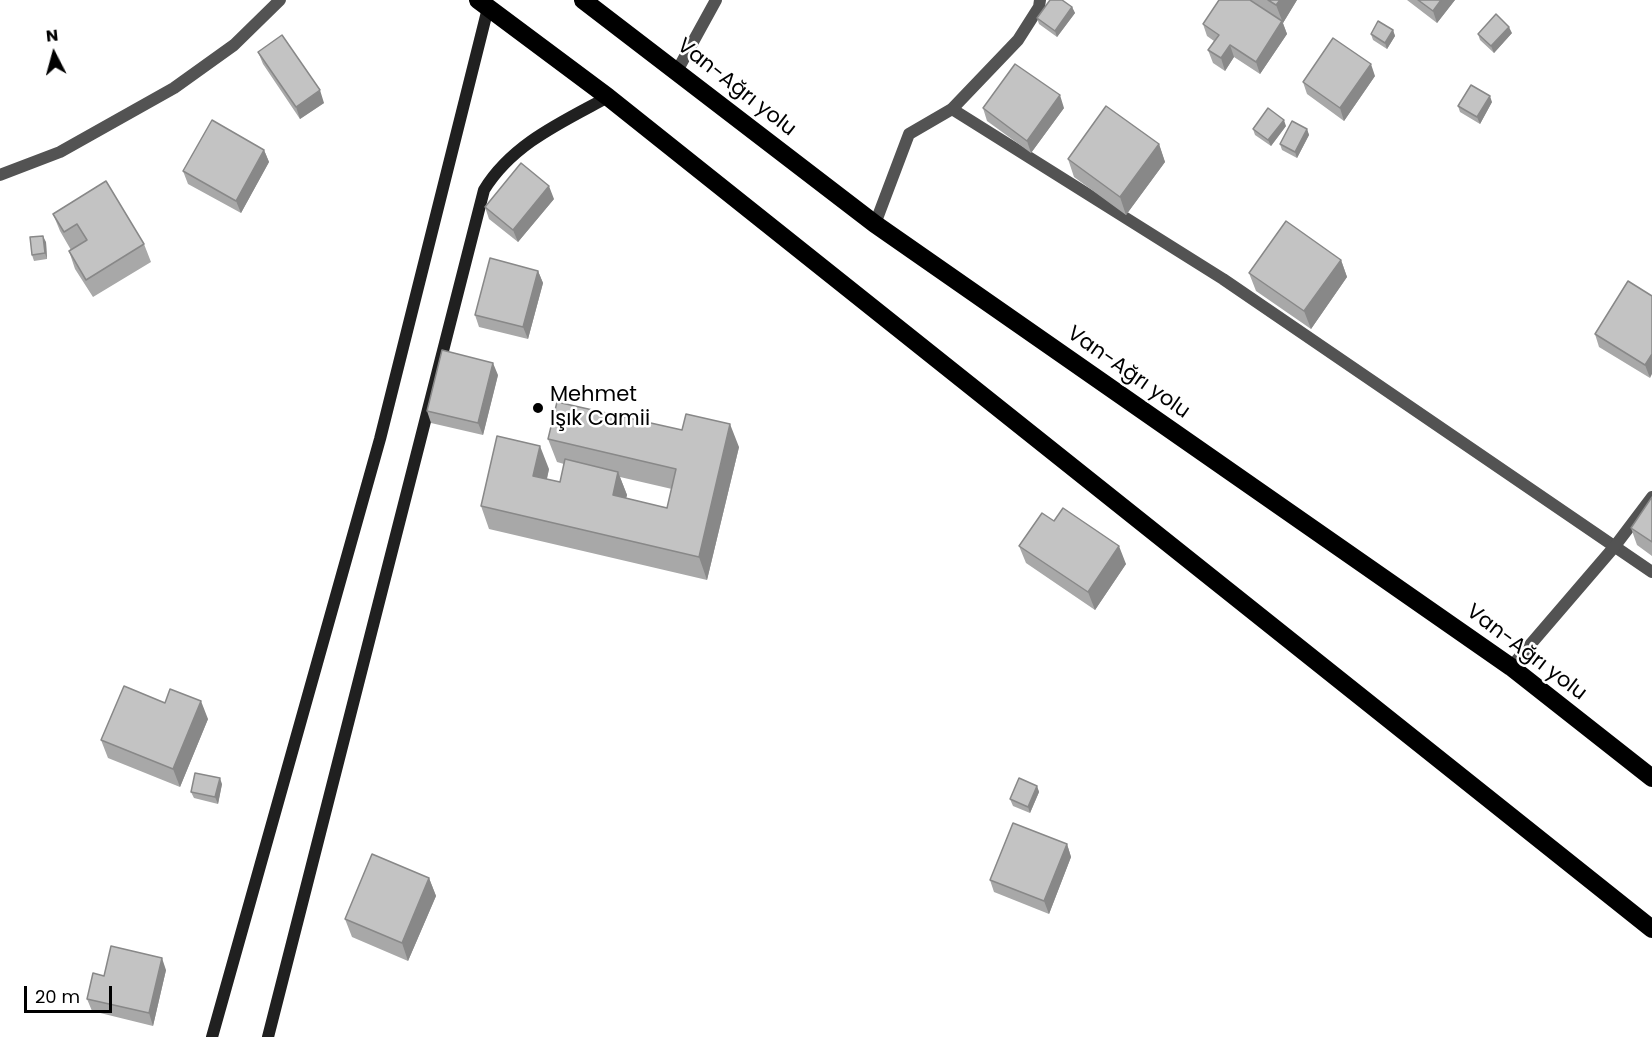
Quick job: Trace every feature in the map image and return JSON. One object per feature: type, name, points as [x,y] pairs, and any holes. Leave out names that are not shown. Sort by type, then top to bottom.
[{"type":"highway","name":"Van-Ağrı yolu","points":[[583,0],[875,224],[1511,667],[1652,778]]},
{"type":"highway","points":[[483,4],[608,96],[1652,929]]},
{"type":"street","points":[[0,175],[60,152],[174,88],[234,45],[280,0]]},
{"type":"street","points":[[677,70],[716,0]]},
{"type":"street","points":[[875,224],[909,134],[952,109],[1018,40],[1039,7],[1040,0]]},
{"type":"street","points":[[212,1037],[380,439],[483,4]]},
{"type":"street","points":[[268,1037],[484,190],[494,174],[513,155],[541,134],[608,96]]},
{"type":"street","points":[[952,109],[1223,279],[1652,572]]},
{"type":"street","points":[[1511,667],[1615,546],[1652,497]]},
{"type":"building","points":[[1050,0],[1062,0],[1072,7],[1055,31],[1037,18]]},
{"type":"building","points":[[1219,0],[1250,0],[1282,21],[1256,62],[1230,45],[1221,58],[1208,50],[1219,35],[1203,24]]},
{"type":"building","points":[[1268,0],[1280,0],[1276,5]]},
{"type":"building","points":[[1418,0],[1441,0],[1433,11]]},
{"type":"building","points":[[1496,14],[1509,27],[1491,46],[1478,34]]},
{"type":"building","points":[[1378,21],[1393,30],[1385,43],[1371,34]]},
{"type":"building","points":[[282,35],[320,90],[296,107],[258,52]]},
{"type":"building","points":[[1333,38],[1371,64],[1340,108],[1303,82]]},
{"type":"building","points":[[1015,64],[1060,95],[1027,141],[983,108]]},
{"type":"building","points":[[1471,85],[1490,96],[1477,117],[1458,106]]},
{"type":"building","points":[[1106,106],[1159,144],[1120,197],[1068,159]]},
{"type":"building","points":[[1268,108],[1284,120],[1268,140],[1253,129]]},
{"type":"building","points":[[212,120],[264,150],[236,201],[183,171]]},
{"type":"building","points":[[1292,121],[1307,129],[1295,152],[1280,144]]},
{"type":"building","points":[[521,163],[549,186],[513,230],[485,207]]},
{"type":"building","points":[[106,181],[144,244],[86,280],[69,251],[87,240],[77,224],[64,232],[53,214]]},
{"type":"building","points":[[1286,221],[1341,260],[1304,311],[1249,273]]},
{"type":"building","points":[[43,236],[45,253],[32,255],[30,237]]},
{"type":"building","points":[[490,258],[538,271],[523,327],[475,315]]},
{"type":"building","points":[[1628,281],[1652,296],[1652,354],[1645,365],[1595,334]]},
{"type":"building","points":[[442,350],[493,363],[478,423],[427,411]]},
{"type":"building","points":[[557,402],[682,430],[686,414],[730,424],[699,557],[481,506],[497,436],[540,446],[533,476],[560,482],[565,459],[618,472],[613,495],[667,508],[676,469],[548,439]]},
{"type":"building","points":[[1652,497],[1652,542],[1631,528]]},
{"type":"building","points":[[1063,508],[1119,546],[1088,592],[1019,546],[1042,513],[1054,521]]},
{"type":"building","points":[[124,686],[165,703],[170,689],[201,701],[173,769],[101,740]]},
{"type":"building","points":[[195,773],[220,778],[215,797],[191,792]]},
{"type":"building","points":[[1019,778],[1037,786],[1028,807],[1010,799]]},
{"type":"building","points":[[1013,823],[1067,844],[1044,901],[990,880]]},
{"type":"building","points":[[372,854],[429,878],[402,943],[345,919]]},
{"type":"building","points":[[111,946],[162,958],[149,1013],[87,999],[93,973],[104,976]]},
{"type":"place","name":"Mehmet Işık Camii","points":[[538,408]]}]
